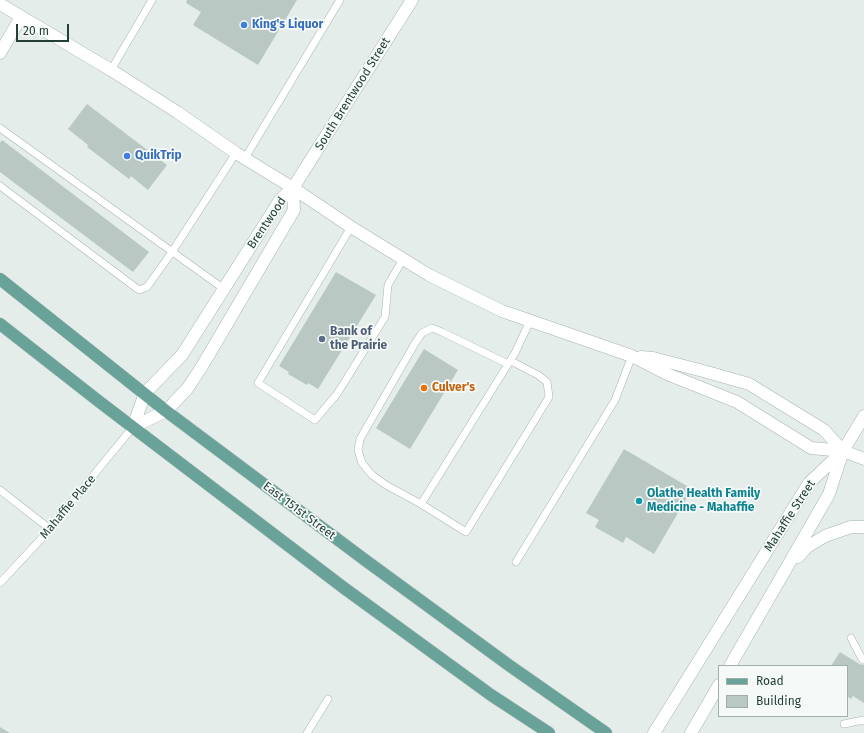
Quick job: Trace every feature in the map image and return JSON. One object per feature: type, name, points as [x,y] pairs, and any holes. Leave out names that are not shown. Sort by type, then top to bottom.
[{"type":"main road","name":"East 151st Street","points":[[0,279],[166,411],[365,560],[510,666],[606,733]]},
{"type":"main road","points":[[0,324],[344,588],[491,695],[548,733]]},
{"type":"street","name":"South Brentwood Street","points":[[293,188],[412,0]]},
{"type":"street","points":[[0,4],[111,70],[351,227],[429,275],[502,311],[632,356],[667,374],[737,402],[811,448],[843,451],[864,459]]},
{"type":"street","points":[[0,53],[22,17]]},
{"type":"street","name":"Brentwood","points":[[133,427],[145,393],[182,355],[280,200],[293,188]]},
{"type":"street","name":"Brentwood","points":[[133,427],[166,411],[187,389],[201,368],[294,210],[293,188]]},
{"type":"street","points":[[632,356],[653,358],[749,384],[824,430],[843,451]]},
{"type":"street","points":[[843,451],[864,416]]},
{"type":"street","name":"Mahaffie Street","points":[[731,665],[829,494],[843,451]]},
{"type":"street","name":"Mahaffie Street","points":[[654,733],[809,483],[843,451]]},
{"type":"street","points":[[785,571],[807,547],[825,536],[851,527],[864,527]]},
{"type":"street","points":[[691,733],[718,687]]},
{"type":"lane","points":[[111,70],[152,0]]},
{"type":"lane","points":[[0,186],[139,290],[147,287],[240,155],[340,0]]},
{"type":"lane","points":[[0,128],[224,288]]},
{"type":"lane","points":[[351,227],[258,383],[314,420],[337,394],[385,317],[388,285],[403,259]]},
{"type":"lane","points":[[421,504],[516,353],[530,321]]},
{"type":"lane","points":[[432,328],[538,375],[547,382],[548,397],[466,532],[421,504],[386,485],[372,475],[362,463],[358,450],[360,439],[414,345],[422,333],[432,328]]},
{"type":"lane","points":[[516,562],[615,400],[632,356]]},
{"type":"lane","name":"Mahaffie Place","points":[[0,583],[50,529],[133,427]]},
{"type":"lane","points":[[0,490],[50,529]]},
{"type":"lane","points":[[851,638],[862,659],[864,660]]},
{"type":"lane","points":[[307,733],[328,699]]},
{"type":"lane","points":[[844,724],[864,721]]},
{"type":"building","points":[[187,0],[297,0],[258,65],[193,25],[201,12],[186,3]]},
{"type":"building","name":"QuikTrip","points":[[87,104],[167,165],[148,190],[131,176],[129,179],[87,147],[88,145],[68,129]]},
{"type":"building","points":[[2,140],[149,252],[133,272],[0,172],[0,143]]},
{"type":"building","name":"Bank of the Prairie","points":[[336,272],[376,295],[318,389],[308,383],[307,385],[288,374],[289,372],[279,366]]},
{"type":"building","name":"Culver's","points":[[424,349],[458,370],[410,449],[376,428]]},
{"type":"building","name":"Olathe Health Family Medicine - Mahaffie","points":[[624,449],[692,489],[654,554],[626,537],[623,543],[595,527],[599,520],[586,513]]},
{"type":"building","points":[[840,652],[861,665],[864,665],[864,703],[853,696],[851,699],[848,697],[848,665],[832,665]]},
{"type":"building","points":[[0,727],[10,733],[0,733]]},
{"type":"place","name":"King's Liquor","points":[[244,25]]},
{"type":"place","name":"QuikTrip","points":[[127,156]]},
{"type":"place","name":"Bank of the Prairie","points":[[322,339]]},
{"type":"place","name":"Culver's","points":[[424,388]]},
{"type":"place","name":"Olathe Health Family Medicine - Mahaffie","points":[[639,501]]}]
